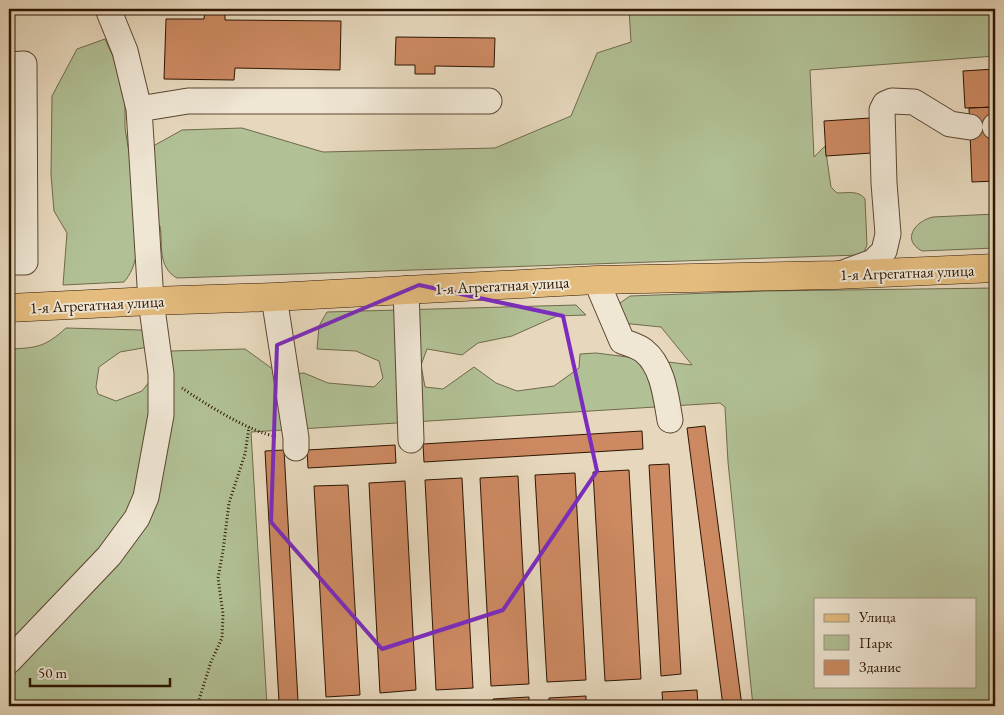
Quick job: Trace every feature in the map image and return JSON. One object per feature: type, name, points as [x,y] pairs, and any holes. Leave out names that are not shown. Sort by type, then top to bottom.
[{"type":"main road","name":"1-я Агрегатная улица","points":[[9,308],[274,297],[596,280],[836,275],[995,268]]},
{"type":"lane","points":[[9,661],[109,556],[136,518],[146,496],[161,415],[161,374],[151,301],[139,109],[125,51],[108,9]]},
{"type":"lane","points":[[9,65],[24,64],[25,262],[9,262]]},
{"type":"lane","points":[[139,109],[188,101],[490,101]]},
{"type":"lane","points":[[836,275],[873,262],[884,251],[888,234],[884,183],[882,110],[886,104],[892,101],[914,102],[950,124],[970,127]]},
{"type":"lane","points":[[596,280],[622,341],[643,350],[655,364],[665,390],[670,420]]},
{"type":"lane","points":[[406,289],[411,440]]},
{"type":"lane","points":[[274,297],[296,443]]},
{"type":"path","points":[[161,374],[202,402],[249,427],[268,436],[296,443]]},
{"type":"path","points":[[217,706],[197,706],[211,662],[222,638],[223,614],[218,578],[229,503],[245,454],[249,427]]},
{"type":"highlighted area","points":[[419,285],[563,316],[597,471],[503,610],[382,649],[271,522],[277,345]]},
{"type":"green space","points":[[629,9],[995,9],[995,56],[810,70],[814,157],[825,146],[831,187],[837,193],[856,193],[865,199],[867,245],[864,252],[859,255],[177,278],[166,268],[162,255],[160,226],[139,227],[134,263],[129,276],[124,282],[63,285],[67,233],[54,211],[51,175],[52,96],[77,49],[105,39],[125,83],[125,128],[130,159],[182,130],[242,128],[323,152],[495,148],[571,116],[597,53],[631,42]]},
{"type":"green space","points":[[995,214],[995,248],[922,251],[912,242],[913,231],[926,219]]},
{"type":"green space","points":[[995,288],[995,706],[753,706],[728,462],[725,407],[720,403],[251,432],[267,706],[9,706],[9,349],[34,347],[46,343],[66,328],[141,330],[154,346],[120,352],[99,367],[96,387],[98,394],[116,401],[142,391],[171,351],[245,349],[281,375],[304,373],[328,383],[374,387],[383,378],[379,361],[356,351],[317,349],[319,326],[327,312],[576,305],[586,315],[557,316],[512,336],[478,343],[462,355],[427,349],[421,365],[425,387],[443,389],[474,367],[496,383],[517,391],[554,386],[579,368],[580,354],[596,353],[692,365],[661,327],[621,323],[620,303],[630,296],[765,291]]},
{"type":"building","points":[[205,9],[225,9],[225,20],[341,21],[340,70],[235,68],[234,80],[164,79],[166,19],[204,19]]},
{"type":"building","points":[[396,37],[495,38],[494,67],[435,66],[435,74],[415,74],[415,65],[395,65]]},
{"type":"building","points":[[995,69],[995,107],[965,108],[963,71]]},
{"type":"building","points":[[994,107],[995,181],[972,182],[969,108]]},
{"type":"building","points":[[870,118],[872,153],[826,156],[824,121]]},
{"type":"building","points":[[705,426],[742,706],[723,706],[687,428]]},
{"type":"building","points":[[642,431],[643,449],[424,462],[423,444]]},
{"type":"building","points":[[395,445],[396,463],[308,468],[307,450]]},
{"type":"building","points":[[284,450],[298,701],[279,702],[265,451]]},
{"type":"building","points":[[669,464],[681,674],[661,676],[649,465]]},
{"type":"building","points":[[629,470],[641,679],[605,681],[593,472]]},
{"type":"building","points":[[575,473],[586,680],[547,682],[535,475]]},
{"type":"building","points":[[518,476],[529,684],[491,686],[480,478]]},
{"type":"building","points":[[462,478],[473,688],[436,690],[425,480]]},
{"type":"building","points":[[405,481],[416,690],[380,693],[369,483]]},
{"type":"building","points":[[348,485],[360,695],[326,697],[314,486]]},
{"type":"building","points":[[697,690],[698,706],[663,706],[662,692]]},
{"type":"building","points":[[586,696],[586,706],[549,706],[549,698]]},
{"type":"building","points":[[529,697],[529,706],[493,706],[493,699]]},
{"type":"building","points":[[641,701],[642,706],[606,706],[606,703]]},
{"type":"building","points":[[472,703],[473,706],[438,706],[438,705]]}]
